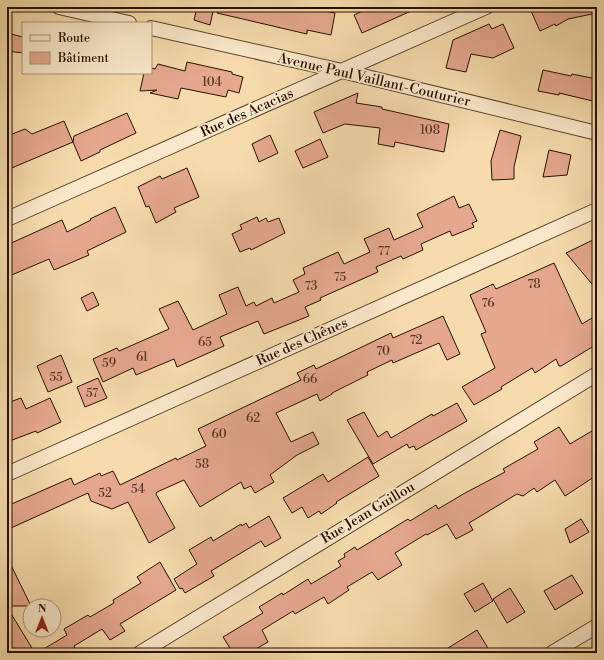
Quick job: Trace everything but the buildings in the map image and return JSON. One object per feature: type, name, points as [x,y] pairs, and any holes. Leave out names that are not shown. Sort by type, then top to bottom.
[{"type":"street","points":[[59,7],[125,22]]},
{"type":"street","name":"Rue des Acacias","points":[[7,219],[486,7]]},
{"type":"street","name":"Avenue Paul Vaillant-Couturier","points":[[152,28],[342,71],[597,133]]},
{"type":"street","name":"Rue des Chênes","points":[[7,474],[597,210]]},
{"type":"street","name":"Rue Jean Guillou","points":[[140,653],[597,374]]},
{"type":"street","points":[[552,653],[597,626]]}]
